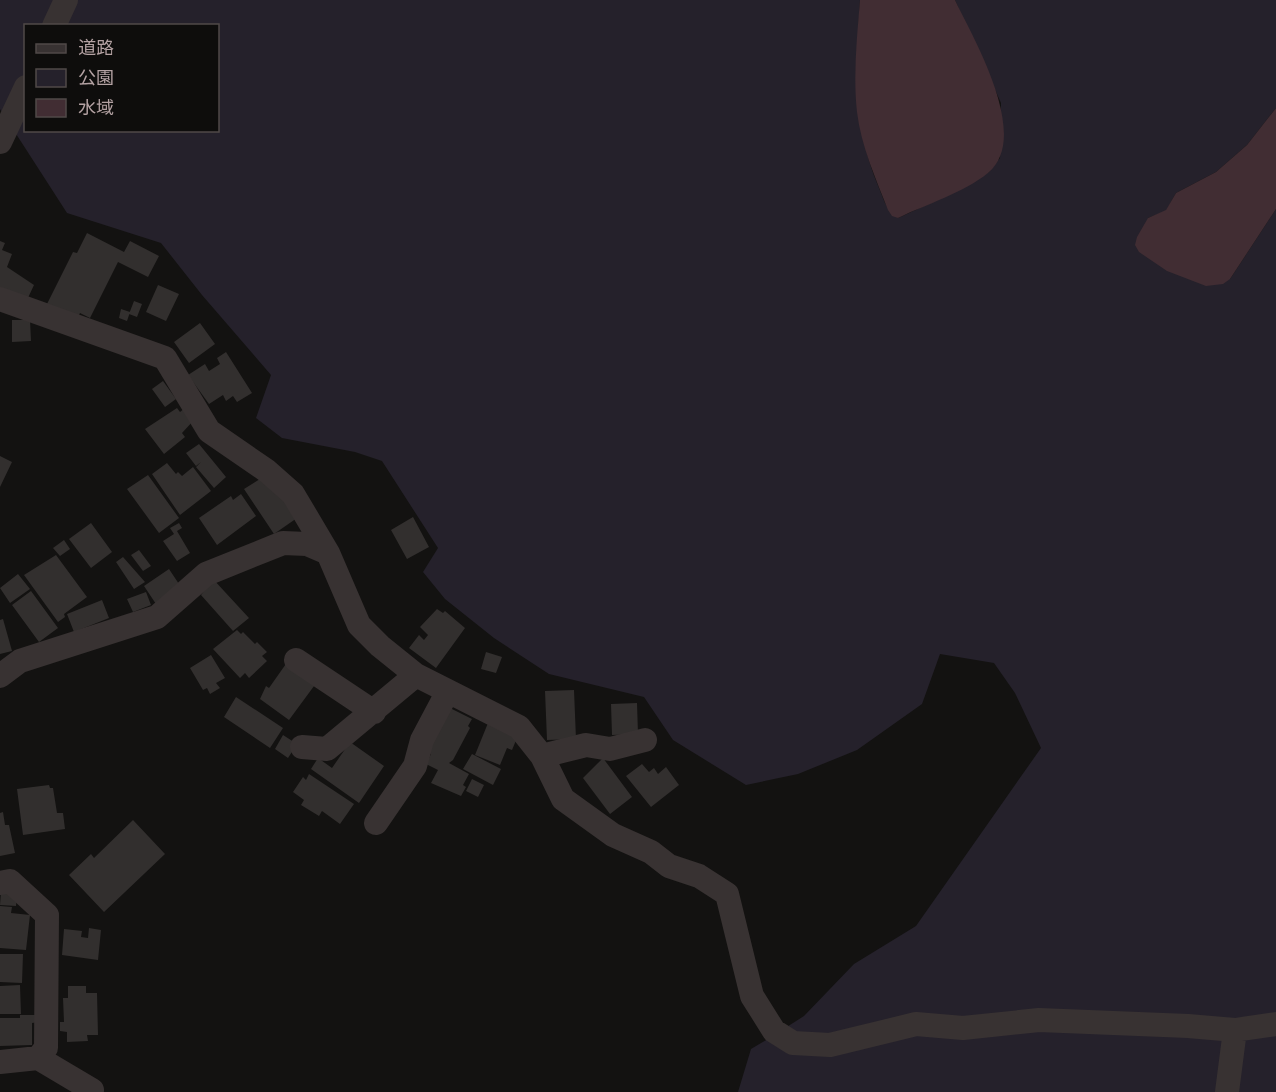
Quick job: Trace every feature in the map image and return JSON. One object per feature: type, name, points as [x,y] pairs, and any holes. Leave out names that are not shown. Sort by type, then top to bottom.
[{"type":"street","points":[[55,24],[66,0]]},
{"type":"street","points":[[0,142],[24,91]]},
{"type":"street","points":[[0,299],[165,358],[209,431],[267,471],[293,494],[328,553],[359,625],[416,675],[519,727],[542,756],[563,799],[613,835],[651,852],[669,866],[699,876],[728,894],[752,996],[774,1031],[793,1043],[830,1045],[916,1024],[963,1028],[1039,1020],[1235,1030],[1276,1024]]},
{"type":"street","points":[[0,676],[20,661],[157,617],[206,574],[283,543],[307,544],[328,553]]},
{"type":"street","points":[[296,660],[374,712]]},
{"type":"street","points":[[302,747],[327,749],[416,675]]},
{"type":"street","points":[[376,823],[415,766],[422,740],[448,691]]},
{"type":"street","points":[[542,756],[586,745],[610,748],[645,740]]},
{"type":"street","points":[[0,883],[10,881],[47,915],[46,1047],[38,1058]]},
{"type":"street","points":[[1227,1092],[1235,1030]]},
{"type":"street","points":[[0,1062],[38,1058],[92,1090]]},
{"type":"green space","points":[[0,0],[860,0],[857,70],[863,137],[883,198],[890,211],[898,218],[957,191],[989,172],[1000,158],[1001,103],[955,0],[1276,0],[1276,108],[1247,145],[1216,172],[1176,193],[1166,211],[1148,218],[1230,279],[1276,209],[1276,1019],[1188,1021],[830,1039],[782,1030],[804,1016],[854,964],[916,926],[1041,748],[1015,693],[994,663],[940,654],[922,704],[857,750],[798,774],[746,785],[673,740],[644,697],[549,674],[494,638],[445,599],[423,572],[438,548],[382,461],[355,452],[282,438],[256,418],[271,375],[161,243],[67,213],[0,109]]},
{"type":"green space","points":[[1039,1027],[1276,1029],[1276,1092],[738,1092],[751,1049],[773,1036]]},
{"type":"water","points":[[860,0],[955,0],[985,62],[1002,112],[1004,136],[1000,157],[988,173],[956,192],[898,218],[892,216],[888,210],[859,125],[855,70]]},
{"type":"water","points":[[1276,108],[1276,209],[1230,279],[1223,284],[1206,286],[1167,271],[1139,252],[1135,245],[1137,237],[1148,218],[1166,210],[1176,193],[1216,172],[1247,145]]},
{"type":"building","points":[[87,233],[124,252],[130,241],[159,256],[148,277],[118,262],[90,318],[80,313],[78,317],[46,306],[73,252],[77,253]]},
{"type":"building","points":[[0,241],[5,243],[2,250],[12,254],[7,267],[34,285],[27,300],[0,288]]},
{"type":"building","points":[[158,285],[179,294],[166,321],[146,312]]},
{"type":"building","points":[[134,301],[142,304],[137,317],[129,314]]},
{"type":"building","points":[[121,309],[130,312],[127,321],[119,318]]},
{"type":"building","points":[[12,320],[30,320],[31,341],[12,342]]},
{"type":"building","points":[[200,323],[215,344],[189,363],[174,342]]},
{"type":"building","points":[[226,352],[252,393],[237,402],[233,396],[226,401],[223,395],[209,404],[188,375],[205,364],[209,371],[220,364],[217,358]]},
{"type":"building","points":[[163,381],[176,399],[165,407],[152,389]]},
{"type":"building","points":[[177,408],[180,412],[185,408],[194,420],[182,433],[185,437],[164,454],[145,429]]},
{"type":"building","points":[[199,444],[226,477],[214,488],[196,467],[201,462],[196,466],[186,453]]},
{"type":"building","points":[[0,456],[12,462],[0,487]]},
{"type":"building","points":[[167,463],[176,474],[178,472],[182,476],[193,467],[211,491],[180,515],[152,474]]},
{"type":"building","points":[[148,475],[179,518],[159,533],[127,489]]},
{"type":"building","points":[[263,477],[275,485],[297,518],[274,534],[244,489]]},
{"type":"building","points":[[241,494],[256,516],[217,545],[199,518],[231,496],[233,500]]},
{"type":"building","points":[[413,517],[429,547],[407,559],[391,530]]},
{"type":"building","points":[[91,523],[112,552],[91,568],[69,539]]},
{"type":"building","points":[[179,523],[182,528],[177,531],[190,553],[177,561],[163,541],[174,534],[170,528]]},
{"type":"building","points":[[64,540],[70,549],[60,556],[53,548]]},
{"type":"building","points":[[139,550],[151,566],[143,571],[131,555]]},
{"type":"building","points":[[56,555],[87,597],[64,614],[65,617],[58,622],[24,575]]},
{"type":"building","points":[[123,557],[145,582],[134,589],[116,562]]},
{"type":"building","points":[[169,569],[183,590],[158,607],[144,586]]},
{"type":"building","points":[[18,574],[30,589],[10,603],[0,588]]},
{"type":"building","points":[[213,579],[249,618],[233,631],[201,595]]},
{"type":"building","points":[[31,591],[58,628],[39,642],[12,605]]},
{"type":"building","points":[[146,592],[151,605],[133,612],[127,599]]},
{"type":"building","points":[[102,600],[109,618],[74,632],[67,614]]},
{"type":"building","points":[[437,609],[443,613],[445,611],[465,628],[436,668],[409,648],[419,635],[424,640],[428,635],[420,627]]},
{"type":"building","points":[[3,619],[12,651],[0,654],[0,620]]},
{"type":"building","points":[[237,630],[241,634],[243,632],[255,644],[257,642],[267,652],[262,656],[267,661],[249,678],[245,673],[240,678],[213,649]]},
{"type":"building","points":[[486,652],[502,657],[496,673],[481,669]]},
{"type":"building","points":[[211,655],[225,678],[216,683],[220,688],[210,694],[207,688],[203,690],[190,668]]},
{"type":"building","points":[[288,661],[317,682],[289,720],[260,699],[266,686],[269,688]]},
{"type":"building","points":[[574,690],[576,739],[547,740],[545,691]]},
{"type":"building","points":[[236,697],[283,728],[270,748],[224,717]]},
{"type":"building","points":[[637,703],[638,734],[612,735],[611,704]]},
{"type":"building","points":[[450,708],[472,719],[468,726],[470,728],[453,760],[449,763],[469,774],[463,785],[466,787],[461,796],[431,783],[438,770],[426,764],[431,754],[423,750]]},
{"type":"building","points":[[488,723],[517,738],[512,750],[507,748],[500,765],[475,755]]},
{"type":"building","points":[[283,735],[297,744],[288,758],[275,749]]},
{"type":"building","points":[[350,742],[384,766],[359,803],[311,769],[318,758],[332,768]]},
{"type":"building","points":[[472,754],[501,769],[493,785],[463,769]]},
{"type":"building","points":[[603,758],[632,797],[610,814],[583,778]]},
{"type":"building","points":[[642,764],[649,772],[654,768],[658,774],[666,767],[679,785],[651,807],[626,776]]},
{"type":"building","points":[[309,774],[354,804],[340,824],[322,811],[319,816],[301,805],[304,800],[293,792],[303,777],[306,780]]},
{"type":"building","points":[[472,779],[484,785],[478,797],[466,791]]},
{"type":"building","points":[[49,785],[53,788],[57,813],[63,813],[65,829],[23,835],[17,789]]},
{"type":"building","points":[[3,812],[5,825],[9,825],[15,853],[0,856],[0,813]]},
{"type":"building","points":[[133,820],[165,854],[104,912],[69,875],[91,854],[94,858]]},
{"type":"building","points":[[1,892],[17,894],[16,906],[0,905]]},
{"type":"building","points":[[0,906],[12,907],[11,913],[30,915],[26,950],[0,948]]},
{"type":"building","points":[[89,928],[101,930],[98,960],[62,955],[64,929],[82,931],[81,937],[88,938]]},
{"type":"building","points":[[0,954],[23,954],[22,983],[0,982]]},
{"type":"building","points":[[20,985],[21,1014],[0,1014],[0,986]]},
{"type":"building","points":[[68,986],[86,986],[86,993],[97,993],[98,1035],[87,1035],[88,1041],[67,1042],[67,1032],[60,1031],[60,1022],[64,1022],[63,998],[68,998]]},
{"type":"building","points":[[20,1015],[39,1015],[39,1022],[32,1023],[32,1045],[0,1046],[0,1018],[20,1018]]}]
